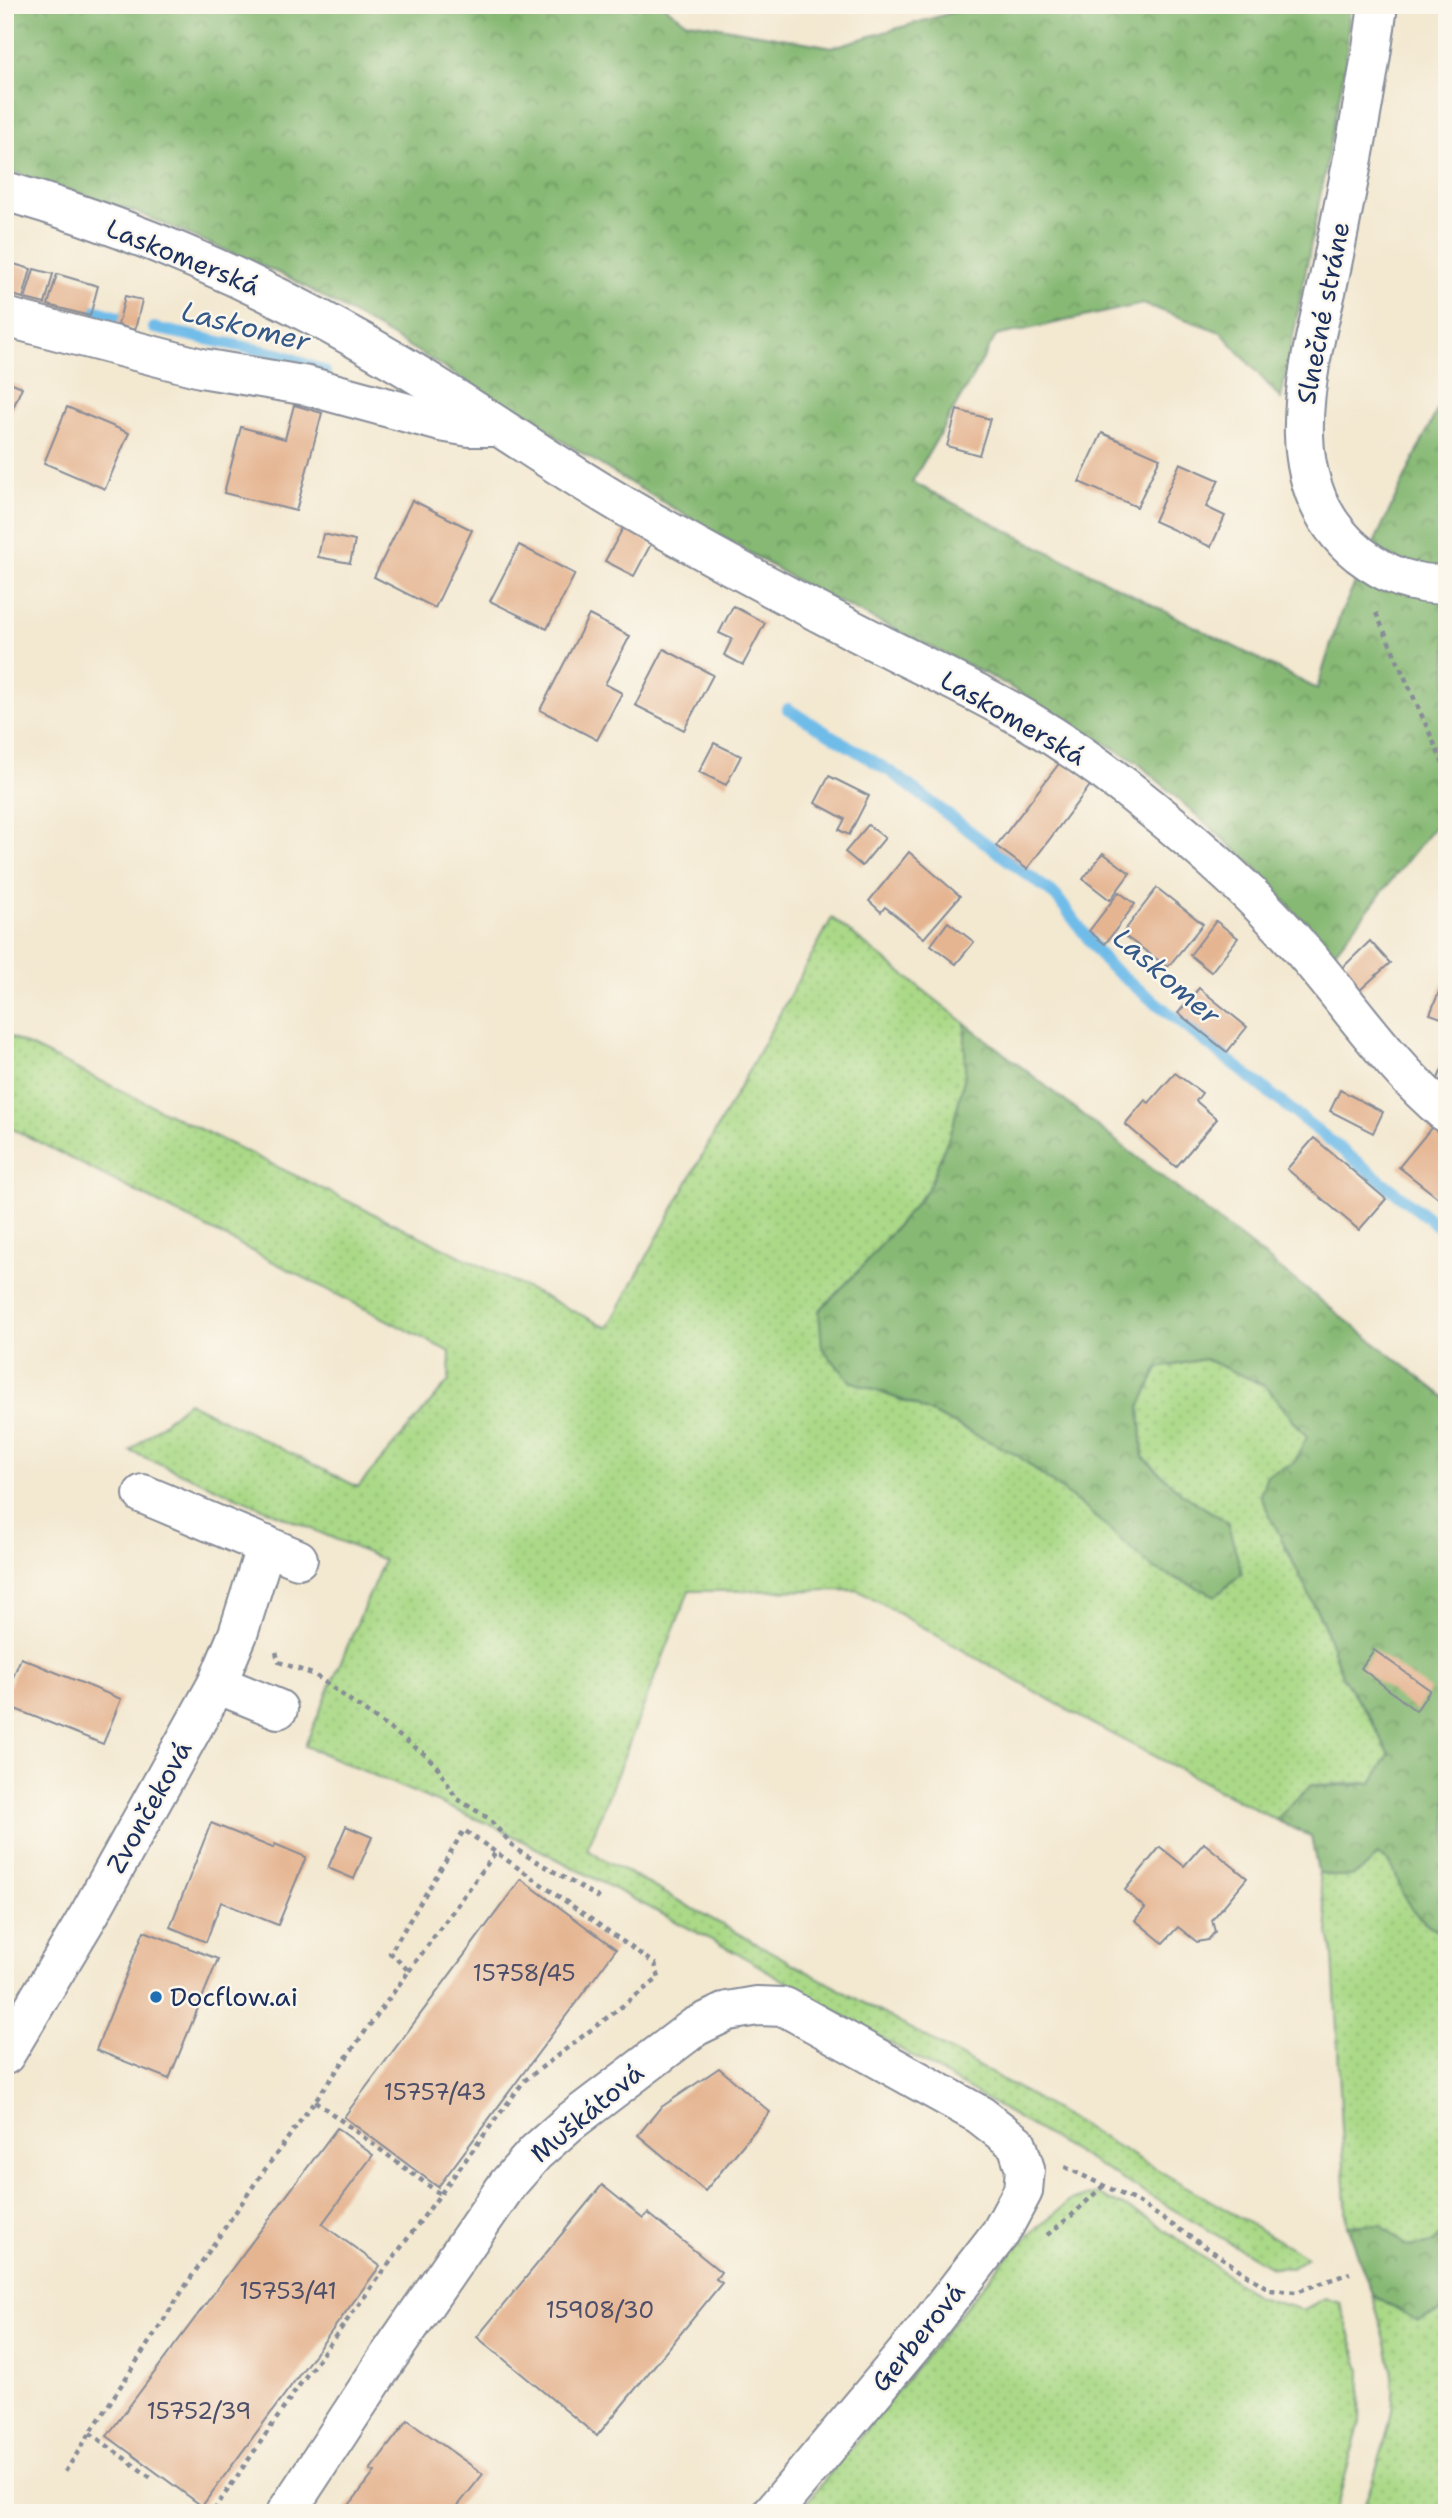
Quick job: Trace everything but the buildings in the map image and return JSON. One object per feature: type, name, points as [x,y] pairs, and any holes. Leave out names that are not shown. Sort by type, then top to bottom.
[{"type":"street","name":"Slnečné stráne","points":[[1377,5],[1358,138],[1311,353],[1304,398],[1303,441],[1311,481],[1326,516],[1344,541],[1374,565],[1409,582],[1447,585]]},
{"type":"street","name":"Laskomerská","points":[[5,191],[125,231],[261,288],[405,367],[564,471],[657,525],[1021,717],[1106,774],[1189,839],[1270,914],[1413,1083],[1447,1114]]},
{"type":"street","points":[[5,317],[174,362],[308,386],[441,422],[470,427],[498,427]]},
{"type":"street","name":"Zvončeková","points":[[5,2055],[90,1913],[217,1684],[243,1616],[282,1552],[143,1494]]},
{"type":"street","points":[[217,1684],[278,1709]]},
{"type":"street","name":"Muškátová","points":[[286,2513],[389,2356],[507,2185],[535,2153],[570,2122],[695,2027],[728,2011],[757,2006],[785,2007],[980,2115],[1017,2144]]},
{"type":"street","name":"Gerberová","points":[[772,2513],[923,2333],[1001,2232],[1023,2191],[1025,2169],[1017,2144]]},
{"type":"path","points":[[1375,611],[1447,772]]},
{"type":"path","points":[[243,1616],[258,1622],[269,1635],[279,1662],[316,1675],[426,1755],[439,1769],[456,1798],[488,1818],[517,1850],[601,1899]]},
{"type":"path","points":[[212,2513],[303,2380],[524,2081],[659,1978],[655,1964],[464,1830],[390,1953],[409,1971]]},
{"type":"path","points":[[65,2472],[190,2278],[496,1852]]},
{"type":"path","points":[[315,2101],[440,2194]]},
{"type":"path","points":[[1017,2144],[1138,2203],[1270,2290],[1296,2292],[1350,2273]]},
{"type":"path","points":[[1037,2238],[1056,2229],[1103,2186]]},
{"type":"path","points":[[90,2433],[154,2480]]},
{"type":"green space","points":[[5,5],[663,5],[685,21],[833,47],[978,5],[1350,5],[1346,62],[1281,399],[1221,332],[1143,304],[996,336],[912,482],[1317,689],[1340,615],[1447,389],[1447,811],[1332,955],[1256,868],[1138,763],[998,680],[806,586],[622,478],[420,353],[290,278],[139,213],[5,169]]},
{"type":"green space","points":[[832,918],[965,1023],[965,1075],[953,1126],[928,1189],[862,1267],[819,1311],[850,1381],[915,1405],[1017,1455],[1085,1508],[1227,1522],[1181,1493],[1143,1457],[1140,1407],[1158,1368],[1205,1359],[1266,1386],[1307,1437],[1294,1464],[1267,1475],[1260,1495],[1323,1623],[1343,1678],[1371,1720],[1389,1754],[1372,1783],[1311,1785],[1276,1820],[1089,1722],[857,1590],[689,1591],[587,1850],[1014,2086],[1307,2257],[1292,2268],[1271,2267],[744,1957],[500,1829],[305,1746],[384,1560],[130,1451],[188,1402],[358,1487],[449,1381],[450,1352],[5,1125],[5,1034],[608,1328]]},
{"type":"green space","points":[[965,1023],[1447,1399],[1447,1937],[1414,1912],[1402,1893],[1393,1869],[1385,1859],[1378,1855],[1364,1869],[1351,1876],[1318,1872],[1311,1837],[1276,1820],[1311,1785],[1372,1783],[1389,1754],[1371,1719],[1343,1678],[1323,1623],[1260,1495],[1267,1475],[1294,1463],[1307,1437],[1266,1386],[1205,1359],[1158,1368],[1140,1407],[1143,1457],[1181,1493],[1227,1522],[1242,1573],[1216,1596],[1154,1569],[1085,1508],[1017,1455],[915,1405],[850,1381],[822,1348],[819,1311],[862,1267],[928,1189],[953,1126],[965,1075]]},
{"type":"green space","points":[[1378,1855],[1390,1864],[1402,1893],[1414,1912],[1447,1937],[1447,2227],[1434,2243],[1408,2247],[1381,2225],[1347,2225],[1333,1954],[1318,1872],[1351,1876],[1364,1869]]},
{"type":"green space","points":[[1098,2194],[1150,2219],[1257,2297],[1303,2310],[1325,2298],[1340,2303],[1361,2370],[1360,2422],[1335,2513],[798,2513],[1012,2250],[1071,2200]]},
{"type":"green space","points":[[1347,2225],[1381,2225],[1408,2247],[1434,2243],[1447,2227],[1447,2309],[1418,2321],[1372,2294]]},
{"type":"green space","points":[[1372,2294],[1418,2321],[1447,2309],[1447,2513],[1362,2513],[1385,2443],[1393,2401],[1390,2360]]},
{"type":"waterway","name":"Laskomer","points":[[94,310],[118,317]]},
{"type":"waterway","name":"Laskomer","points":[[154,328],[283,355],[325,372]]},
{"type":"waterway","name":"Laskomer","points":[[788,709],[891,772],[1056,896],[1108,965],[1447,1233]]},
{"type":"place","name":"Docflow.ai","points":[[156,1997]]}]
